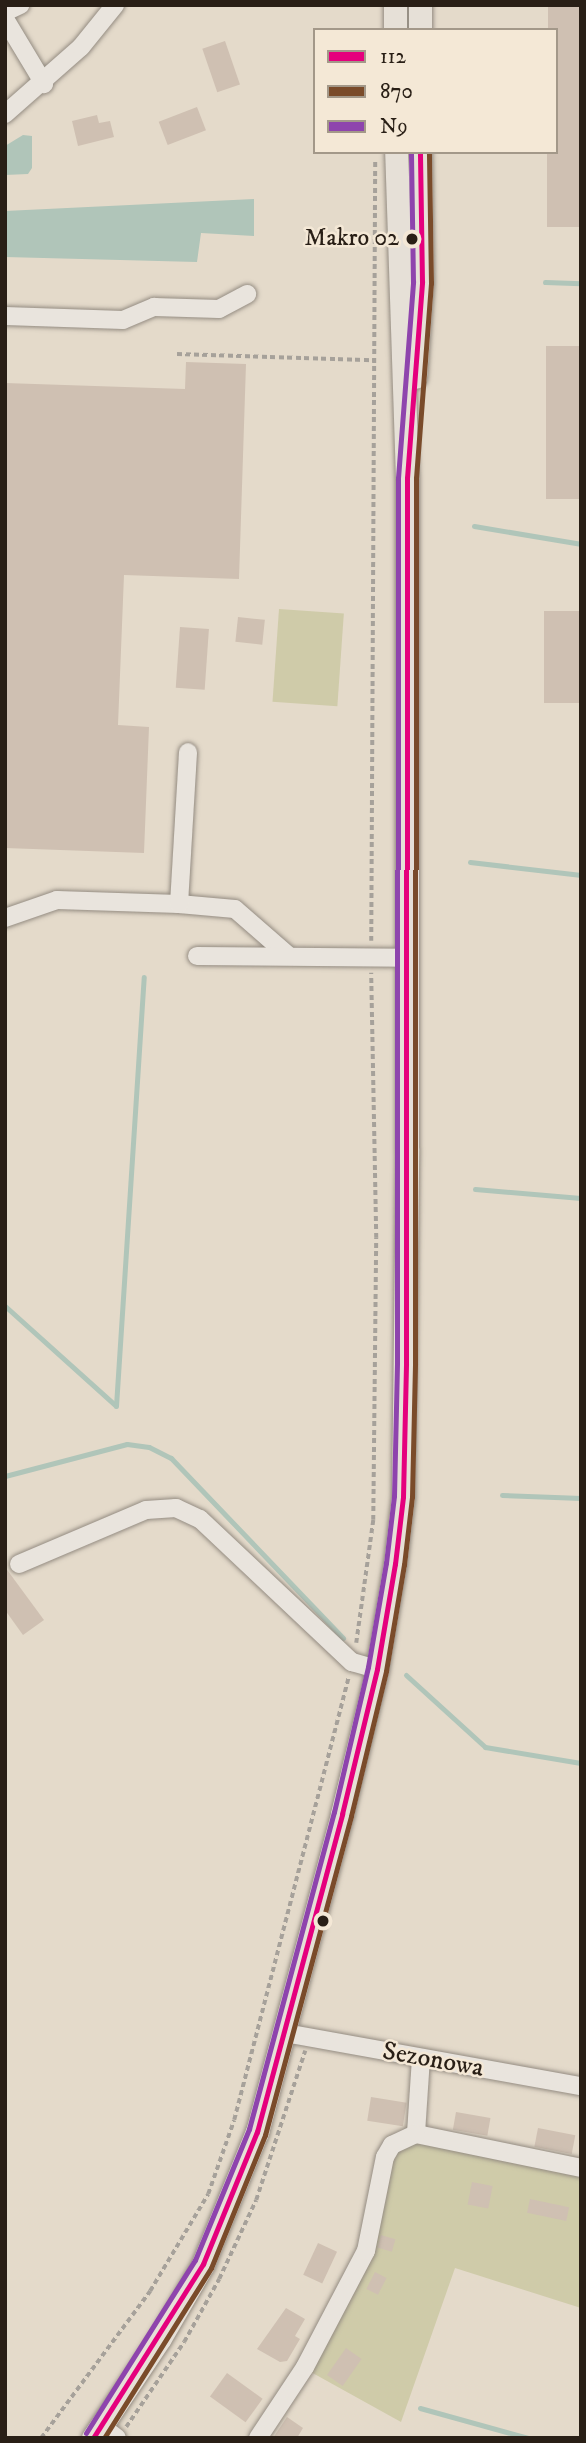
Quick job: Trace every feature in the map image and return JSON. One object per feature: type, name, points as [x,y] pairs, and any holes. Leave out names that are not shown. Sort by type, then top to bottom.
[{"type":"main road","points":[[395,5],[395,28]]},
{"type":"main road","points":[[420,5],[420,28]]},
{"type":"main road","points":[[103,2434],[223,2223],[257,2132],[285,2033],[377,1669],[403,1497],[407,478],[396,154]]},
{"type":"main road","points":[[407,478],[422,282],[420,154]]},
{"type":"street","points":[[5,12],[20,5]]},
{"type":"street","points":[[5,114],[44,84],[115,5]]},
{"type":"street","points":[[5,19],[44,84]]},
{"type":"street","points":[[5,316],[123,320],[154,307],[219,310],[247,294]]},
{"type":"street","points":[[179,904],[188,752]]},
{"type":"street","points":[[5,918],[57,900],[179,904],[235,909],[289,955]]},
{"type":"street","points":[[197,956],[407,958]]},
{"type":"street","points":[[19,1564],[146,1510],[176,1508],[200,1519],[352,1662],[377,1669]]},
{"type":"street","name":"Sezonowa","points":[[285,2033],[581,2086]]},
{"type":"street","points":[[416,2134],[421,2058]]},
{"type":"street","points":[[258,2438],[305,2367],[366,2251],[385,2157],[392,2145],[416,2134],[581,2168]]},
{"type":"path","points":[[371,949],[375,154]]},
{"type":"path","points":[[177,354],[373,360]]},
{"type":"path","points":[[353,1656],[366,1590],[373,1520],[376,1238],[371,968]]},
{"type":"path","points":[[41,2438],[150,2291],[208,2194],[234,2120],[350,1669]]},
{"type":"shaded area","points":[[23,135],[32,136],[32,168],[28,174],[5,175],[5,146]]},
{"type":"shaded area","points":[[254,199],[254,236],[201,233],[197,262],[5,257],[5,211]]},
{"type":"shaded area","points":[[279,609],[344,614],[337,706],[273,702]]},
{"type":"shaded area","points":[[417,2142],[581,2174],[581,2308],[455,2268],[401,2422],[309,2371],[350,2293],[394,2150]]},
{"type":"building","points":[[548,5],[581,5],[581,227],[547,227],[547,154],[558,154],[558,28],[548,28]]},
{"type":"building","points":[[225,41],[240,84],[217,92],[202,49]]},
{"type":"building","points":[[197,107],[206,130],[168,145],[159,122]]},
{"type":"building","points":[[97,115],[99,123],[110,121],[114,137],[78,146],[72,121]]},
{"type":"building","points":[[546,346],[581,346],[581,499],[546,499]]},
{"type":"building","points":[[186,362],[246,364],[239,579],[124,575],[118,725],[149,727],[144,853],[5,848],[5,383],[185,389]]},
{"type":"building","points":[[544,611],[581,611],[581,703],[544,703]]},
{"type":"building","points":[[238,617],[265,620],[262,645],[235,642]]},
{"type":"building","points":[[180,627],[209,629],[205,690],[176,688]]},
{"type":"building","points":[[5,1567],[44,1620],[23,1635],[5,1610]]},
{"type":"building","points":[[371,2097],[407,2103],[403,2126],[367,2121]]},
{"type":"building","points":[[456,2112],[490,2118],[487,2136],[453,2130]]},
{"type":"building","points":[[538,2128],[575,2135],[572,2154],[534,2147]]},
{"type":"building","points":[[472,2182],[493,2186],[488,2209],[468,2205]]},
{"type":"building","points":[[530,2199],[569,2207],[566,2221],[527,2213]]},
{"type":"building","points":[[381,2235],[395,2239],[392,2252],[377,2247]]},
{"type":"building","points":[[318,2243],[337,2252],[322,2284],[303,2275]]},
{"type":"building","points":[[375,2272],[387,2278],[378,2295],[366,2289]]},
{"type":"building","points":[[286,2308],[305,2319],[295,2336],[300,2339],[287,2361],[280,2362],[257,2349]]},
{"type":"building","points":[[346,2348],[362,2359],[343,2386],[327,2375]]},
{"type":"building","points":[[227,2373],[263,2399],[246,2422],[210,2396]]},
{"type":"building","points":[[287,2417],[303,2428],[297,2438],[273,2438]]},
{"type":"waterway","points":[[545,282],[581,283]]},
{"type":"waterway","points":[[474,526],[581,544]]},
{"type":"waterway","points":[[470,862],[581,875]]},
{"type":"waterway","points":[[5,1306],[116,1406],[144,977]]},
{"type":"waterway","points":[[475,1189],[581,1198]]},
{"type":"waterway","points":[[5,1476],[127,1444],[149,1447],[171,1458],[343,1638]]},
{"type":"waterway","points":[[502,1495],[581,1498]]},
{"type":"waterway","points":[[406,1675],[485,1747],[581,1763]]},
{"type":"waterway","points":[[420,2408],[528,2438]]},
{"type":"transit line","name":"N9","points":[[86,2433],[195,2260],[249,2129],[334,1812],[368,1667],[386,1563],[394,1496],[397,1363],[398,478],[413,282],[411,154]]},
{"type":"transit line","name":"112","points":[[93,2438],[203,2264],[257,2132],[342,1814],[377,1669],[395,1564],[403,1497],[406,1363],[407,478],[422,282],[420,154]]},
{"type":"transit line","name":"870","points":[[104,2438],[211,2268],[265,2135],[351,1816],[386,1671],[404,1565],[412,1497],[415,1363],[416,478],[431,283],[429,154]]},
{"type":"place","name":"Makro 02","points":[[412,239]]}]
